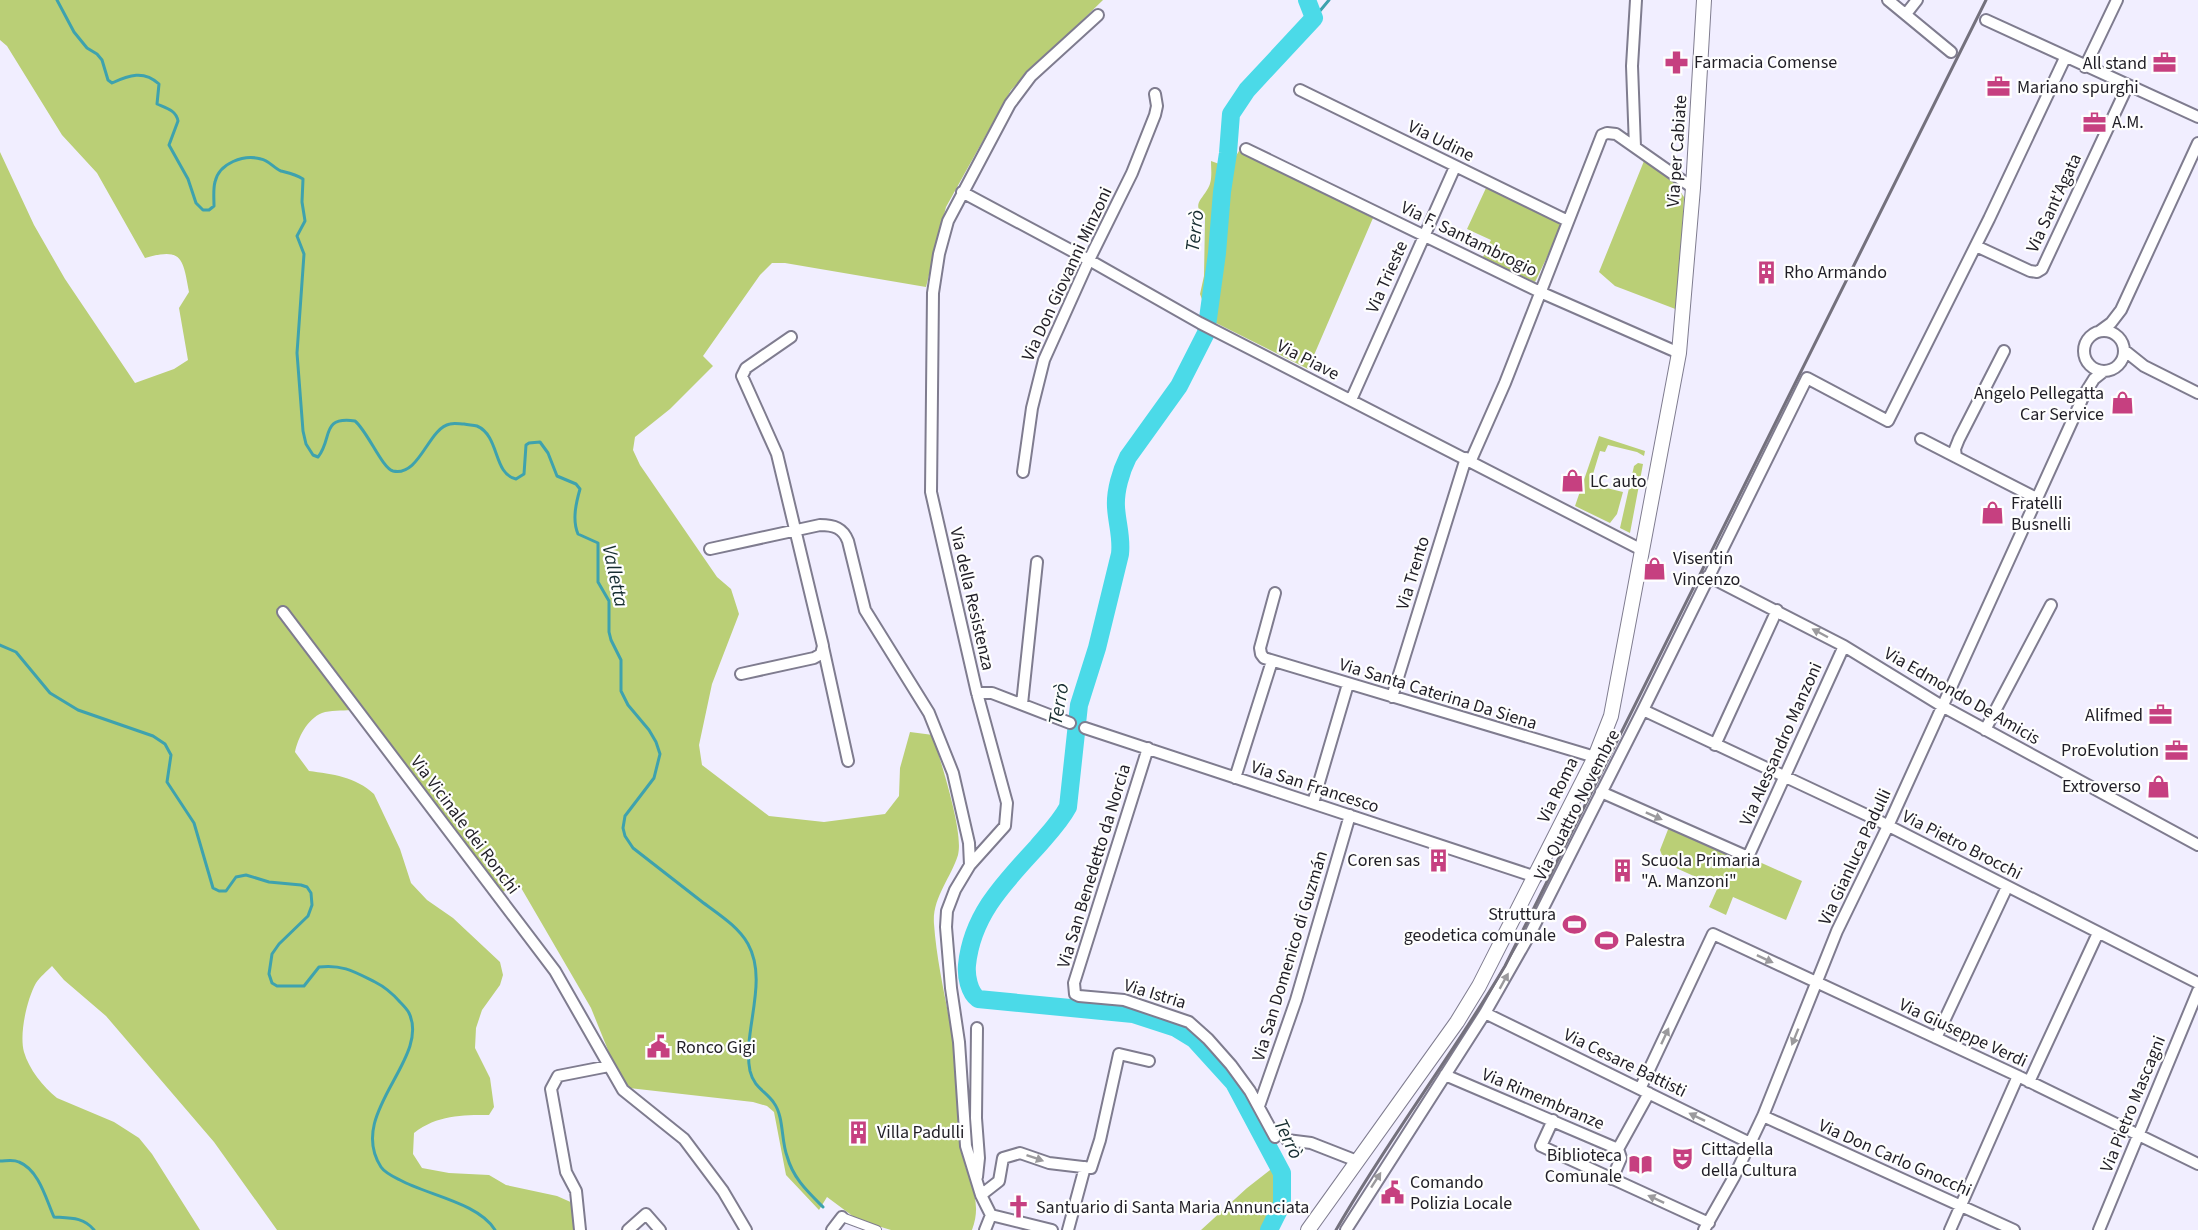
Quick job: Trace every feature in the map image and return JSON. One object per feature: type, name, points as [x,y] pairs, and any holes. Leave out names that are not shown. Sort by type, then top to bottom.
[{"type":"street","points":[[1635,0],[1632,57],[1635,147],[1693,188]]},
{"type":"street","name":"Via per Cabiate","points":[[1684,304],[1704,0]]},
{"type":"street","points":[[1888,0],[1951,52]]},
{"type":"street","points":[[1906,14],[1917,0]]},
{"type":"street","points":[[2085,67],[2116,0]]},
{"type":"street","name":"Via della Resistenza","points":[[991,1215],[981,1195],[966,1146],[959,1042],[945,933],[949,902],[970,865],[1002,831],[1008,811],[1005,791],[977,693],[936,518],[930,478],[932,309],[944,231],[962,192],[1019,89],[1098,15]]},
{"type":"street","points":[[1986,20],[2198,117]]},
{"type":"street","points":[[1976,246],[2065,58]]},
{"type":"street","name":"Via Sant'Agata","points":[[1976,246],[2030,271],[2037,272],[2042,269],[2128,86]]},
{"type":"street","name":"Via Udine","points":[[1300,90],[1568,221]]},
{"type":"street","name":"Via Don Giovanni Minzoni","points":[[1023,472],[1038,377],[1057,329],[1132,173],[1155,115],[1157,106],[1155,94]]},
{"type":"street","name":"Via Trento","points":[[1392,697],[1468,459],[1504,383],[1602,135],[1612,133],[1635,147]]},
{"type":"street","points":[[2084,395],[2088,373],[2084,349],[2087,339],[2111,323],[2121,310],[2198,143]]},
{"type":"street","name":"Via F. Santambrogio","points":[[1246,149],[1540,292],[1679,353]]},
{"type":"street","name":"Via Trieste","points":[[1351,400],[1455,167]]},
{"type":"street","name":"Via Piave","points":[[962,192],[1200,323],[1642,550]]},
{"type":"street","name":"Via Quattro Novembre","points":[[1346,1230],[1485,1013],[1530,934],[1807,378],[1888,421],[1976,246]]},
{"type":"street","name":"Via Roma","points":[[1308,1230],[1457,1022],[1479,986],[1595,757],[1615,701],[1679,353],[1684,304]]},
{"type":"street","points":[[2119,364],[2123,348],[2119,327],[2121,310]]},
{"type":"street","points":[[2100,331],[2112,333],[2120,339],[2123,348],[2144,366],[2198,393]]},
{"type":"street","points":[[791,337],[746,368],[742,376],[777,454],[848,761]]},
{"type":"street","points":[[1956,457],[1955,449],[1959,438],[2004,351]]},
{"type":"street","points":[[2086,361],[2094,368],[2104,371]]},
{"type":"street","points":[[1921,439],[2036,498],[2084,395],[2094,379],[2119,364],[2144,366]]},
{"type":"street","name":"Via Gianluca Padulli","points":[[1707,1227],[1763,1116],[1838,931],[1888,826],[2036,498]]},
{"type":"street","points":[[710,549],[820,525],[831,526],[843,531],[847,538],[865,610],[929,713],[953,773],[969,843],[970,865]]},
{"type":"street","points":[[1022,704],[1037,562]]},
{"type":"street","name":"Via Edmondo De Amicis","points":[[1708,576],[1844,646],[1942,706],[2198,845]]},
{"type":"street","points":[[1236,778],[1272,661],[1264,658],[1260,651],[1275,593]]},
{"type":"street","points":[[1985,730],[2051,605]]},
{"type":"street","points":[[1715,745],[1777,610]]},
{"type":"street","name":"Via Vicinale dei Ronchi","points":[[283,612],[555,971],[623,1090],[684,1139],[723,1191],[746,1230]]},
{"type":"street","points":[[741,674],[814,658],[821,654],[823,646]]},
{"type":"street","name":"Via Alessandro Manzoni","points":[[1601,792],[1748,857],[1844,646]]},
{"type":"street","name":"Via Santa Caterina Da Siena","points":[[1272,661],[1595,757]]},
{"type":"street","points":[[1313,803],[1348,684]]},
{"type":"street","points":[[977,693],[992,693],[1070,723]]},
{"type":"street","name":"Via Pietro Brocchi","points":[[1643,710],[1888,826],[2198,983]]},
{"type":"street","name":"Via San Francesco","points":[[1085,728],[1536,877]]},
{"type":"street","name":"Via San Benedetto da Norcia","points":[[1075,994],[1074,983],[1148,748]]},
{"type":"street","name":"Via San Domenico di Guzmán","points":[[1259,1106],[1296,1000],[1350,815]]},
{"type":"street","points":[[1936,1038],[2007,887]]},
{"type":"street","points":[[2029,1082],[2098,933]]},
{"type":"street","name":"Via Giuseppe Verdi","points":[[1644,1091],[1713,934],[2018,1076],[2198,1164]]},
{"type":"street","name":"Via Pietro Mascagni","points":[[2099,1230],[2198,991]]},
{"type":"street","name":"Via Istria","points":[[1075,994],[1124,1000],[1189,1022],[1231,1065],[1259,1106],[1275,1137]]},
{"type":"street","name":"Via Cesare Battisti","points":[[1485,1013],[1750,1143]]},
{"type":"street","points":[[977,1028],[976,1118],[979,1158],[977,1177]]},
{"type":"street","points":[[981,1195],[999,1181],[1003,1158],[1020,1153],[1049,1163],[1091,1168],[1100,1140],[1119,1054],[1149,1061]]},
{"type":"street","points":[[580,1230],[576,1191],[566,1172],[550,1089],[558,1076],[609,1066]]},
{"type":"street","name":"Via Rimembranze","points":[[1445,1075],[1553,1120],[1620,1154]]},
{"type":"street","points":[[1950,1230],[1959,1205],[2018,1076]]},
{"type":"street","points":[[1612,1179],[1644,1091]]},
{"type":"street","name":"Via Don Carlo Gnocchi","points":[[1763,1116],[2014,1230]]},
{"type":"street","points":[[1553,1120],[1541,1146],[1707,1227]]},
{"type":"street","points":[[1287,1140],[1311,1143],[1357,1161]]},
{"type":"street","points":[[1068,1230],[1085,1167]]},
{"type":"street","points":[[628,1230],[646,1214],[660,1230]]},
{"type":"street","points":[[986,1230],[991,1215],[1052,1230]]},
{"type":"street","points":[[832,1230],[842,1217],[877,1230]]},
{"type":"green space","points":[[0,0],[1103,0],[1011,90],[946,207],[926,287],[785,263],[772,263],[760,275],[703,356],[713,366],[670,409],[635,437],[633,450],[640,465],[717,577],[731,589],[739,614],[712,684],[699,745],[702,765],[769,816],[824,822],[885,814],[899,796],[900,768],[910,732],[933,735],[958,830],[958,855],[936,905],[934,924],[940,971],[958,1068],[962,1114],[961,1148],[975,1199],[975,1219],[972,1230],[891,1230],[858,1220],[827,1197],[819,1210],[786,1175],[774,1112],[767,1106],[753,1102],[629,1088],[610,1055],[591,1008],[520,886],[502,892],[473,870],[452,839],[351,710],[329,711],[317,716],[304,730],[295,752],[309,771],[352,780],[374,794],[400,849],[411,883],[427,900],[453,918],[500,962],[503,975],[500,985],[482,1010],[476,1028],[475,1048],[490,1078],[494,1107],[489,1115],[450,1117],[423,1127],[414,1133],[413,1154],[422,1168],[449,1173],[489,1175],[506,1185],[557,1196],[575,1204],[584,1230],[277,1230],[214,1142],[106,1016],[64,980],[52,966],[36,983],[27,1007],[22,1036],[24,1052],[29,1065],[47,1089],[57,1098],[114,1122],[139,1138],[152,1154],[200,1230],[0,1230],[0,152],[34,225],[65,279],[135,383],[174,369],[188,360],[179,308],[189,292],[185,271],[179,258],[167,254],[145,258],[97,173],[62,135],[7,46],[0,40]]},
{"type":"green space","points":[[1239,151],[1373,218],[1308,369],[1210,320],[1229,209],[1224,191],[1225,180]]},
{"type":"green space","points":[[1211,161],[1222,165],[1216,242],[1206,310],[1200,294],[1204,276],[1205,219],[1198,207],[1209,187]]},
{"type":"green space","points":[[1644,161],[1673,181],[1684,197],[1678,310],[1615,286],[1599,272]]},
{"type":"green space","points":[[1486,188],[1563,224],[1535,282],[1483,257],[1491,240],[1467,229]]},
{"type":"green space","points":[[1599,436],[1645,451],[1644,456],[1608,445],[1605,452],[1600,451],[1590,484],[1623,492],[1617,514],[1610,523],[1575,506]]},
{"type":"green space","points":[[1638,463],[1643,464],[1630,533],[1620,528],[1634,466]]},
{"type":"green space","points":[[1669,827],[1752,865],[1755,860],[1802,881],[1786,920],[1733,897],[1726,915],[1709,907],[1718,887],[1665,863],[1660,850]]},
{"type":"green space","points":[[1274,1167],[1279,1192],[1274,1215],[1266,1230],[1201,1230],[1247,1188]]},
{"type":"waterway","name":"Valletta","points":[[57,0],[74,32],[87,48],[102,60],[108,80],[112,83],[130,76],[142,75],[159,84],[157,104],[173,112],[178,121],[169,145],[188,179],[196,203],[203,210],[209,210],[214,206],[214,185],[217,175],[227,165],[240,159],[264,160],[281,171],[303,179],[302,202],[305,221],[297,236],[304,254],[297,353],[303,431],[306,444],[313,455],[318,457],[332,425],[344,420],[355,421],[384,463],[393,471],[402,471],[417,460],[442,427],[464,424],[477,426],[484,431],[490,438],[503,470],[509,476],[516,479],[524,474],[526,445],[540,442],[548,453],[557,476],[576,484],[580,489],[575,512],[576,529],[578,534],[598,543],[598,582],[609,601],[609,632],[621,660],[621,691],[628,705],[649,730],[660,754],[654,778],[625,816],[623,828],[625,836],[633,848],[733,926],[748,944],[754,959],[756,974],[748,1056],[750,1071],[754,1081],[777,1109],[785,1150],[793,1171],[806,1190],[823,1207]]},
{"type":"waterway","name":"Terrò","points":[[1269,1230],[1282,1204],[1282,1173],[1234,1083],[1194,1039],[1176,1028],[1133,1014],[978,999],[970,988],[967,969],[975,931],[991,901],[1054,828],[1068,807],[1079,705],[1097,648],[1120,554],[1116,501],[1121,475],[1128,457],[1179,386],[1206,333],[1217,253],[1231,114],[1247,90],[1314,18],[1307,0]]},
{"type":"waterway","points":[[1314,18],[1329,0]]},
{"type":"waterway","points":[[0,645],[16,652],[50,693],[78,710],[153,736],[165,744],[171,755],[167,782],[194,823],[213,888],[226,891],[236,877],[246,875],[269,882],[307,887],[311,893],[312,905],[308,916],[272,954],[269,974],[272,983],[277,986],[304,986],[319,967],[342,968],[379,984],[392,993],[404,1006],[409,1013],[413,1031],[409,1049],[380,1107],[374,1127],[373,1147],[381,1167],[390,1175],[411,1185],[465,1206],[477,1213],[495,1230]]},
{"type":"waterway","points":[[0,1161],[17,1161],[32,1171],[54,1217],[81,1220],[94,1230]]},
{"type":"railway","points":[[1336,1230],[1505,966],[1986,0]]},
{"type":"place","name":"Farmacia Comense","points":[[1676,62]]},
{"type":"place","name":"All stand","points":[[2165,63]]},
{"type":"place","name":"Mariano spurghi","points":[[1999,87]]},
{"type":"place","name":"A.M.","points":[[2094,122]]},
{"type":"place","name":"Rho Armando","points":[[1766,272]]},
{"type":"place","name":"Angelo Pellegatta Car Service","points":[[2122,403]]},
{"type":"place","name":"LC auto","points":[[1572,481]]},
{"type":"place","name":"Fratelli Busnelli","points":[[1993,513]]},
{"type":"place","name":"Visentin Vincenzo","points":[[1655,568]]},
{"type":"place","name":"Alifmed","points":[[2161,715]]},
{"type":"place","name":"ProEvolution","points":[[2177,750]]},
{"type":"place","name":"Extroverso","points":[[2159,786]]},
{"type":"place","name":"Coren sas","points":[[1438,860]]},
{"type":"place","name":"Scuola Primaria \"A. Manzoni\"","points":[[1623,870]]},
{"type":"place","name":"Struttura geodetica comunale","points":[[1574,924]]},
{"type":"place","name":"Palestra","points":[[1607,940]]},
{"type":"place","name":"Ronco Gigi","points":[[658,1047]]},
{"type":"place","name":"Villa Padulli","points":[[859,1132]]},
{"type":"place","name":"Cittadella della Cultura","points":[[1683,1159]]},
{"type":"place","name":"Biblioteca Comunale","points":[[1640,1165]]},
{"type":"place","name":"Comando Polizia Locale","points":[[1392,1192]]},
{"type":"place","name":"Santuario di Santa Maria Annunciata","points":[[1018,1207]]}]
